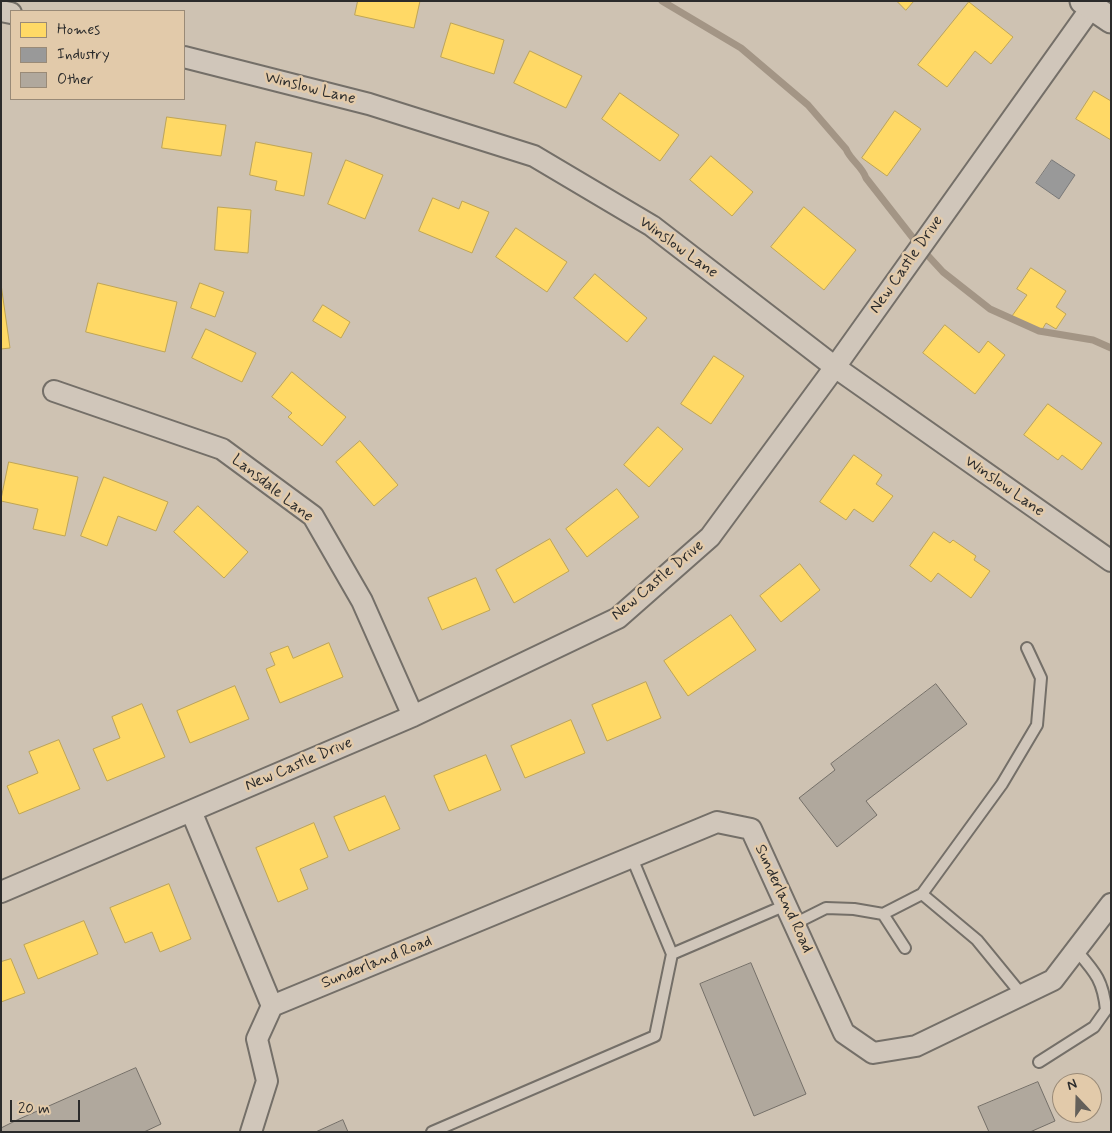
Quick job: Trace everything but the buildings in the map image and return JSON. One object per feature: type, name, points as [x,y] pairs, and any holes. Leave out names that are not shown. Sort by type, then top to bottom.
[{"type":"street","name":"New Castle Drive","points":[[1,892],[414,716],[618,618],[710,537],[1095,7]]},
{"type":"street","name":"Winslow Lane","points":[[185,57],[369,104],[534,156],[652,226],[835,367],[1111,562]]},
{"type":"street","name":"Lansdale Lane","points":[[54,391],[222,449],[313,516],[362,601],[414,716]]},
{"type":"street","points":[[191,811],[272,1006],[257,1039],[267,1081],[251,1132]]},
{"type":"street","name":"Sunderland Road","points":[[272,1006],[717,822],[751,829],[844,1033],[873,1053],[916,1046],[1053,980],[1111,904]]},
{"type":"lane","points":[[794,924],[826,908],[854,909],[883,914],[922,894],[1002,784],[1037,725],[1041,678],[1027,648]]},
{"type":"lane","points":[[432,1132],[655,1036],[672,954],[632,858]]},
{"type":"lane","points":[[922,894],[977,940],[1022,995]]},
{"type":"lane","points":[[672,954],[786,905]]},
{"type":"lane","points":[[883,914],[905,948]]},
{"type":"lane","points":[[1039,1062],[1094,1027],[1106,1010],[1104,991],[1096,972],[1076,950]]},
{"type":"waterway","points":[[662,1],[741,48],[808,105],[846,149],[866,178],[920,247],[943,272],[990,309],[1039,331],[1093,340],[1111,348]]}]
